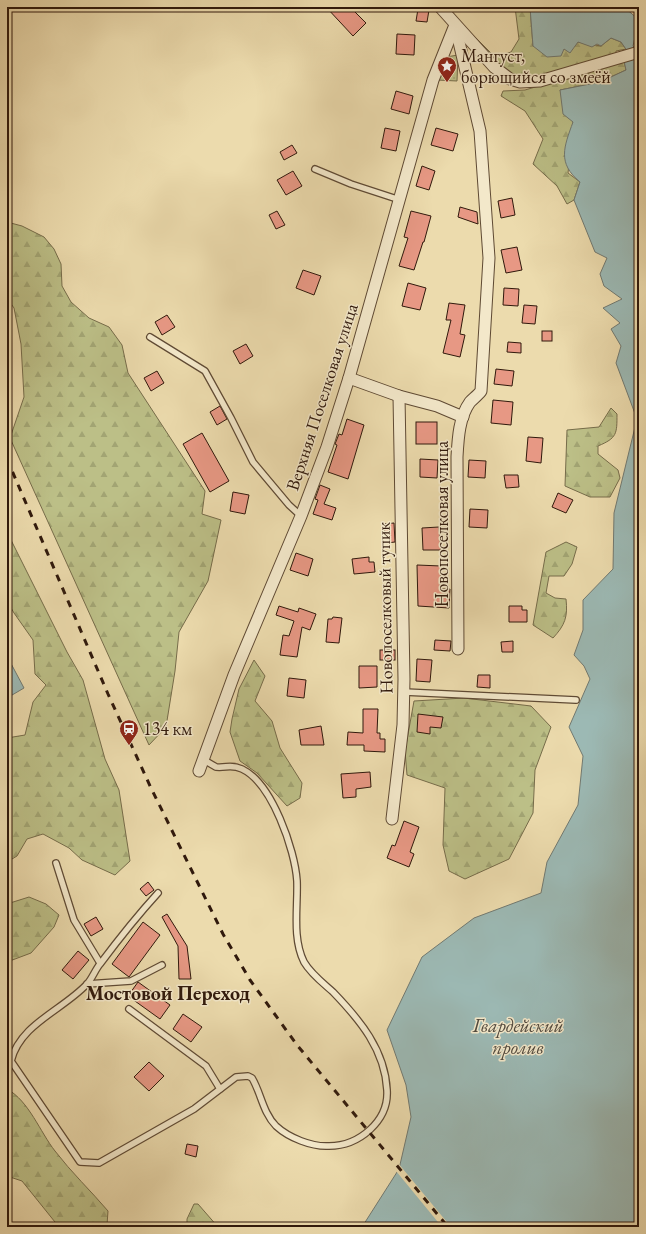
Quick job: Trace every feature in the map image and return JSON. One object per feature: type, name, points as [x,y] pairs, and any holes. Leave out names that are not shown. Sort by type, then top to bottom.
[{"type":"street","name":"Новопоселковая улица","points":[[440,7],[456,26],[465,71],[480,131],[489,258],[481,391],[470,403],[463,417],[458,435],[456,457],[458,649]]},
{"type":"street","points":[[456,26],[499,72],[510,79],[520,82],[540,82],[639,52]]},
{"type":"street","name":"Верхняя Поселковая улица","points":[[199,771],[251,630],[301,516],[327,447],[349,378],[433,80],[456,26]]},
{"type":"street","points":[[349,378],[399,396],[438,406],[463,417]]},
{"type":"street","name":"Новопоселковый тупик","points":[[392,819],[403,724],[404,692],[399,396]]},
{"type":"lane","points":[[315,168],[351,184],[400,200]]},
{"type":"lane","points":[[150,337],[205,371],[253,462],[289,505],[301,516]]},
{"type":"lane","points":[[404,692],[576,700]]},
{"type":"lane","points":[[158,893],[138,914],[100,963],[87,984],[44,1017],[28,1033],[13,1052],[11,1061],[80,1162],[99,1163],[194,1109],[236,1077],[248,1076],[254,1083],[260,1102],[276,1126],[301,1141],[317,1146],[342,1144],[361,1136],[378,1123],[385,1107],[388,1090],[381,1055],[365,1028],[334,993],[310,970],[300,954],[297,936],[295,862],[290,842],[264,787],[254,777],[242,770],[229,765],[216,767],[204,760]]},
{"type":"lane","points":[[56,863],[74,920],[100,963]]},
{"type":"lane","points":[[87,984],[131,982],[162,965]]},
{"type":"lane","points":[[129,1009],[206,1066],[220,1089]]},
{"type":"green space","points":[[515,7],[530,7],[533,46],[564,49],[578,42],[601,46],[611,38],[621,42],[626,49],[616,51],[616,56],[524,80],[497,65],[471,37],[473,35],[495,57],[511,52],[519,39]]},
{"type":"green space","points":[[458,55],[457,81],[437,80],[446,57]]},
{"type":"green space","points":[[624,61],[626,70],[600,82],[560,90],[573,122],[568,173],[580,182],[574,200],[567,204],[557,186],[533,164],[543,139],[525,111],[501,96],[503,91],[525,90]]},
{"type":"green space","points":[[7,222],[22,226],[44,237],[54,249],[61,264],[62,286],[71,302],[89,318],[109,327],[122,345],[128,373],[205,491],[202,514],[221,520],[208,581],[179,632],[175,671],[166,727],[149,745],[10,438],[24,397],[21,344],[14,308],[7,298]]},
{"type":"green space","points":[[611,408],[617,414],[616,431],[612,438],[598,446],[598,454],[618,470],[620,478],[610,497],[590,497],[565,486],[567,430],[599,427]]},
{"type":"green space","points":[[7,532],[67,652],[83,680],[105,759],[119,790],[130,861],[115,875],[82,860],[69,848],[43,834],[27,839],[17,856],[7,862],[7,738],[25,735],[33,702],[46,685],[35,674],[33,640],[7,601]]},
{"type":"green space","points":[[566,542],[577,547],[572,564],[564,576],[549,576],[546,593],[555,598],[566,599],[565,620],[553,638],[533,625],[546,552]]},
{"type":"green space","points":[[254,660],[265,676],[255,701],[272,721],[280,748],[302,783],[300,798],[287,806],[257,773],[240,761],[230,732],[239,689]]},
{"type":"green space","points":[[464,698],[531,706],[551,727],[535,770],[533,813],[509,859],[465,879],[449,871],[443,845],[445,788],[407,775],[405,751],[414,701]]},
{"type":"green space","points":[[29,897],[46,904],[59,915],[54,927],[31,953],[7,962],[7,906],[10,903]]},
{"type":"green space","points":[[7,1089],[22,1101],[34,1117],[55,1151],[108,1211],[107,1225],[95,1227],[59,1227],[22,1181],[7,1176]]},
{"type":"green space","points":[[194,1204],[198,1204],[218,1227],[187,1227],[187,1219]]},
{"type":"water","name":"Гвардейский пролив","points":[[530,7],[624,7],[639,20],[633,46],[639,52],[639,1226],[362,1227],[399,1169],[411,1117],[406,1085],[387,1030],[422,957],[474,918],[541,893],[547,862],[578,805],[583,756],[569,727],[590,679],[584,666],[574,655],[583,630],[583,600],[613,569],[614,513],[637,419],[616,363],[621,346],[611,329],[620,323],[603,308],[622,299],[604,286],[600,274],[607,258],[595,252],[574,200],[580,182],[568,168],[564,154],[573,122],[563,114],[560,90],[600,82],[626,70],[624,61],[630,55],[621,42],[611,38],[601,46],[597,44],[592,47],[578,42],[570,53],[564,49],[561,56],[547,57],[533,46]]},
{"type":"water","points":[[7,656],[24,688],[7,698]]},
{"type":"pier","points":[[398,1163],[451,1227],[442,1227],[396,1171]]},
{"type":"building","points":[[326,7],[350,7],[366,23],[353,36]]},
{"type":"building","points":[[418,9],[429,10],[427,22],[416,21]]},
{"type":"building","points":[[397,34],[415,35],[414,55],[396,54]]},
{"type":"building","points":[[396,91],[413,96],[409,114],[391,109]]},
{"type":"building","points":[[385,128],[400,131],[396,151],[381,148]]},
{"type":"building","points":[[436,128],[458,134],[453,151],[431,145]]},
{"type":"building","points":[[292,145],[297,153],[284,160],[280,152]]},
{"type":"building","points":[[422,166],[435,171],[429,190],[416,186]]},
{"type":"building","points":[[293,171],[302,186],[286,195],[277,180]]},
{"type":"building","points":[[512,198],[515,215],[501,218],[498,201]]},
{"type":"building","points":[[460,207],[477,212],[478,224],[458,217]]},
{"type":"building","points":[[277,211],[285,225],[276,229],[269,215]]},
{"type":"building","points":[[411,211],[431,216],[414,270],[399,266],[408,238],[404,237]]},
{"type":"building","points":[[517,247],[522,270],[506,273],[501,250]]},
{"type":"building","points":[[303,270],[321,276],[314,295],[296,288]]},
{"type":"building","points":[[408,283],[426,288],[420,310],[402,306]]},
{"type":"building","points":[[504,288],[519,289],[518,306],[503,305]]},
{"type":"building","points":[[449,303],[465,305],[460,334],[465,335],[460,357],[443,353],[451,320],[446,320]]},
{"type":"building","points":[[524,305],[537,306],[535,324],[522,323]]},
{"type":"building","points":[[167,315],[175,327],[162,335],[155,322]]},
{"type":"building","points":[[542,331],[552,331],[552,341],[542,341]]},
{"type":"building","points":[[508,342],[521,343],[521,353],[507,352]]},
{"type":"building","points":[[246,344],[253,356],[240,364],[233,351]]},
{"type":"building","points":[[496,369],[514,371],[512,386],[494,384]]},
{"type":"building","points":[[157,371],[164,383],[151,391],[144,378]]},
{"type":"building","points":[[493,400],[513,402],[511,425],[491,423]]},
{"type":"building","points":[[220,406],[227,419],[217,425],[210,412]]},
{"type":"building","points":[[347,419],[364,425],[348,479],[328,472],[337,445],[335,444],[339,434],[342,435]]},
{"type":"building","points":[[416,422],[437,422],[437,444],[416,444]]},
{"type":"building","points":[[202,433],[229,481],[210,492],[183,444]]},
{"type":"building","points":[[528,437],[543,438],[541,463],[526,461]]},
{"type":"building","points":[[420,459],[438,460],[437,478],[420,477]]},
{"type":"building","points":[[469,460],[486,461],[485,478],[468,477]]},
{"type":"building","points":[[504,475],[518,475],[519,487],[506,488]]},
{"type":"building","points":[[320,485],[330,489],[324,504],[336,508],[332,520],[313,514],[318,500],[315,499]]},
{"type":"building","points":[[233,492],[249,495],[245,514],[230,511]]},
{"type":"building","points":[[558,493],[573,500],[566,513],[552,507]]},
{"type":"building","points":[[470,509],[488,510],[487,528],[469,527]]},
{"type":"building","points":[[394,523],[395,542],[386,543],[384,524]]},
{"type":"building","points":[[439,527],[441,550],[423,550],[422,528]]},
{"type":"building","points":[[296,553],[313,559],[308,576],[290,570]]},
{"type":"building","points":[[369,557],[369,562],[374,562],[375,572],[354,574],[352,559]]},
{"type":"building","points":[[417,565],[441,566],[440,589],[450,589],[449,608],[418,606]]},
{"type":"building","points":[[279,606],[298,612],[299,608],[316,614],[310,630],[302,627],[297,657],[280,655],[283,635],[289,636],[294,621],[276,615]]},
{"type":"building","points":[[509,606],[522,606],[522,610],[527,610],[527,622],[509,622]]},
{"type":"building","points":[[333,617],[342,618],[339,643],[326,642],[328,619],[332,619]]},
{"type":"building","points":[[435,640],[451,641],[450,651],[434,650]]},
{"type":"building","points":[[513,641],[513,652],[502,652],[501,642]]},
{"type":"building","points":[[380,650],[395,650],[395,660],[380,660]]},
{"type":"building","points":[[417,659],[432,660],[430,682],[416,681]]},
{"type":"building","points":[[359,666],[377,666],[377,687],[359,688]]},
{"type":"building","points":[[478,675],[490,675],[490,688],[477,687]]},
{"type":"building","points":[[289,678],[306,680],[304,698],[287,696]]},
{"type":"building","points":[[363,709],[378,709],[377,733],[380,733],[380,739],[385,739],[385,752],[364,751],[364,745],[347,745],[348,732],[363,733]]},
{"type":"building","points":[[418,714],[443,717],[441,728],[430,727],[430,734],[417,732]]},
{"type":"building","points":[[321,726],[324,745],[301,745],[299,730]]},
{"type":"building","points":[[370,772],[371,787],[356,789],[356,797],[343,798],[341,774]]},
{"type":"building","points":[[404,821],[419,827],[410,852],[414,854],[409,867],[387,858],[392,845],[395,846]]},
{"type":"building","points":[[148,882],[154,890],[146,896],[140,889]]},
{"type":"building","points":[[167,914],[187,946],[191,979],[179,979],[178,946],[162,917]]},
{"type":"building","points":[[96,917],[103,929],[91,936],[84,924]]},
{"type":"building","points":[[143,922],[160,935],[129,977],[112,964]]},
{"type":"building","points":[[78,951],[89,960],[73,979],[62,970]]},
{"type":"building","points":[[138,982],[170,1005],[160,1019],[128,996]]},
{"type":"building","points":[[183,1014],[202,1027],[191,1042],[173,1029]]},
{"type":"building","points":[[149,1062],[164,1076],[149,1091],[134,1077]]},
{"type":"building","points":[[187,1144],[198,1146],[196,1157],[185,1154]]},
{"type":"railway","points":[[7,459],[108,694],[151,788],[223,934],[250,980],[297,1045],[448,1227]]},
{"type":"place","name":"Мангуст, борющийся со змеёй","points":[[447,83]]},
{"type":"place","name":"134 км","points":[[129,746]]},
{"type":"district","name":"Мостовой Переход","points":[[168,993]]}]
